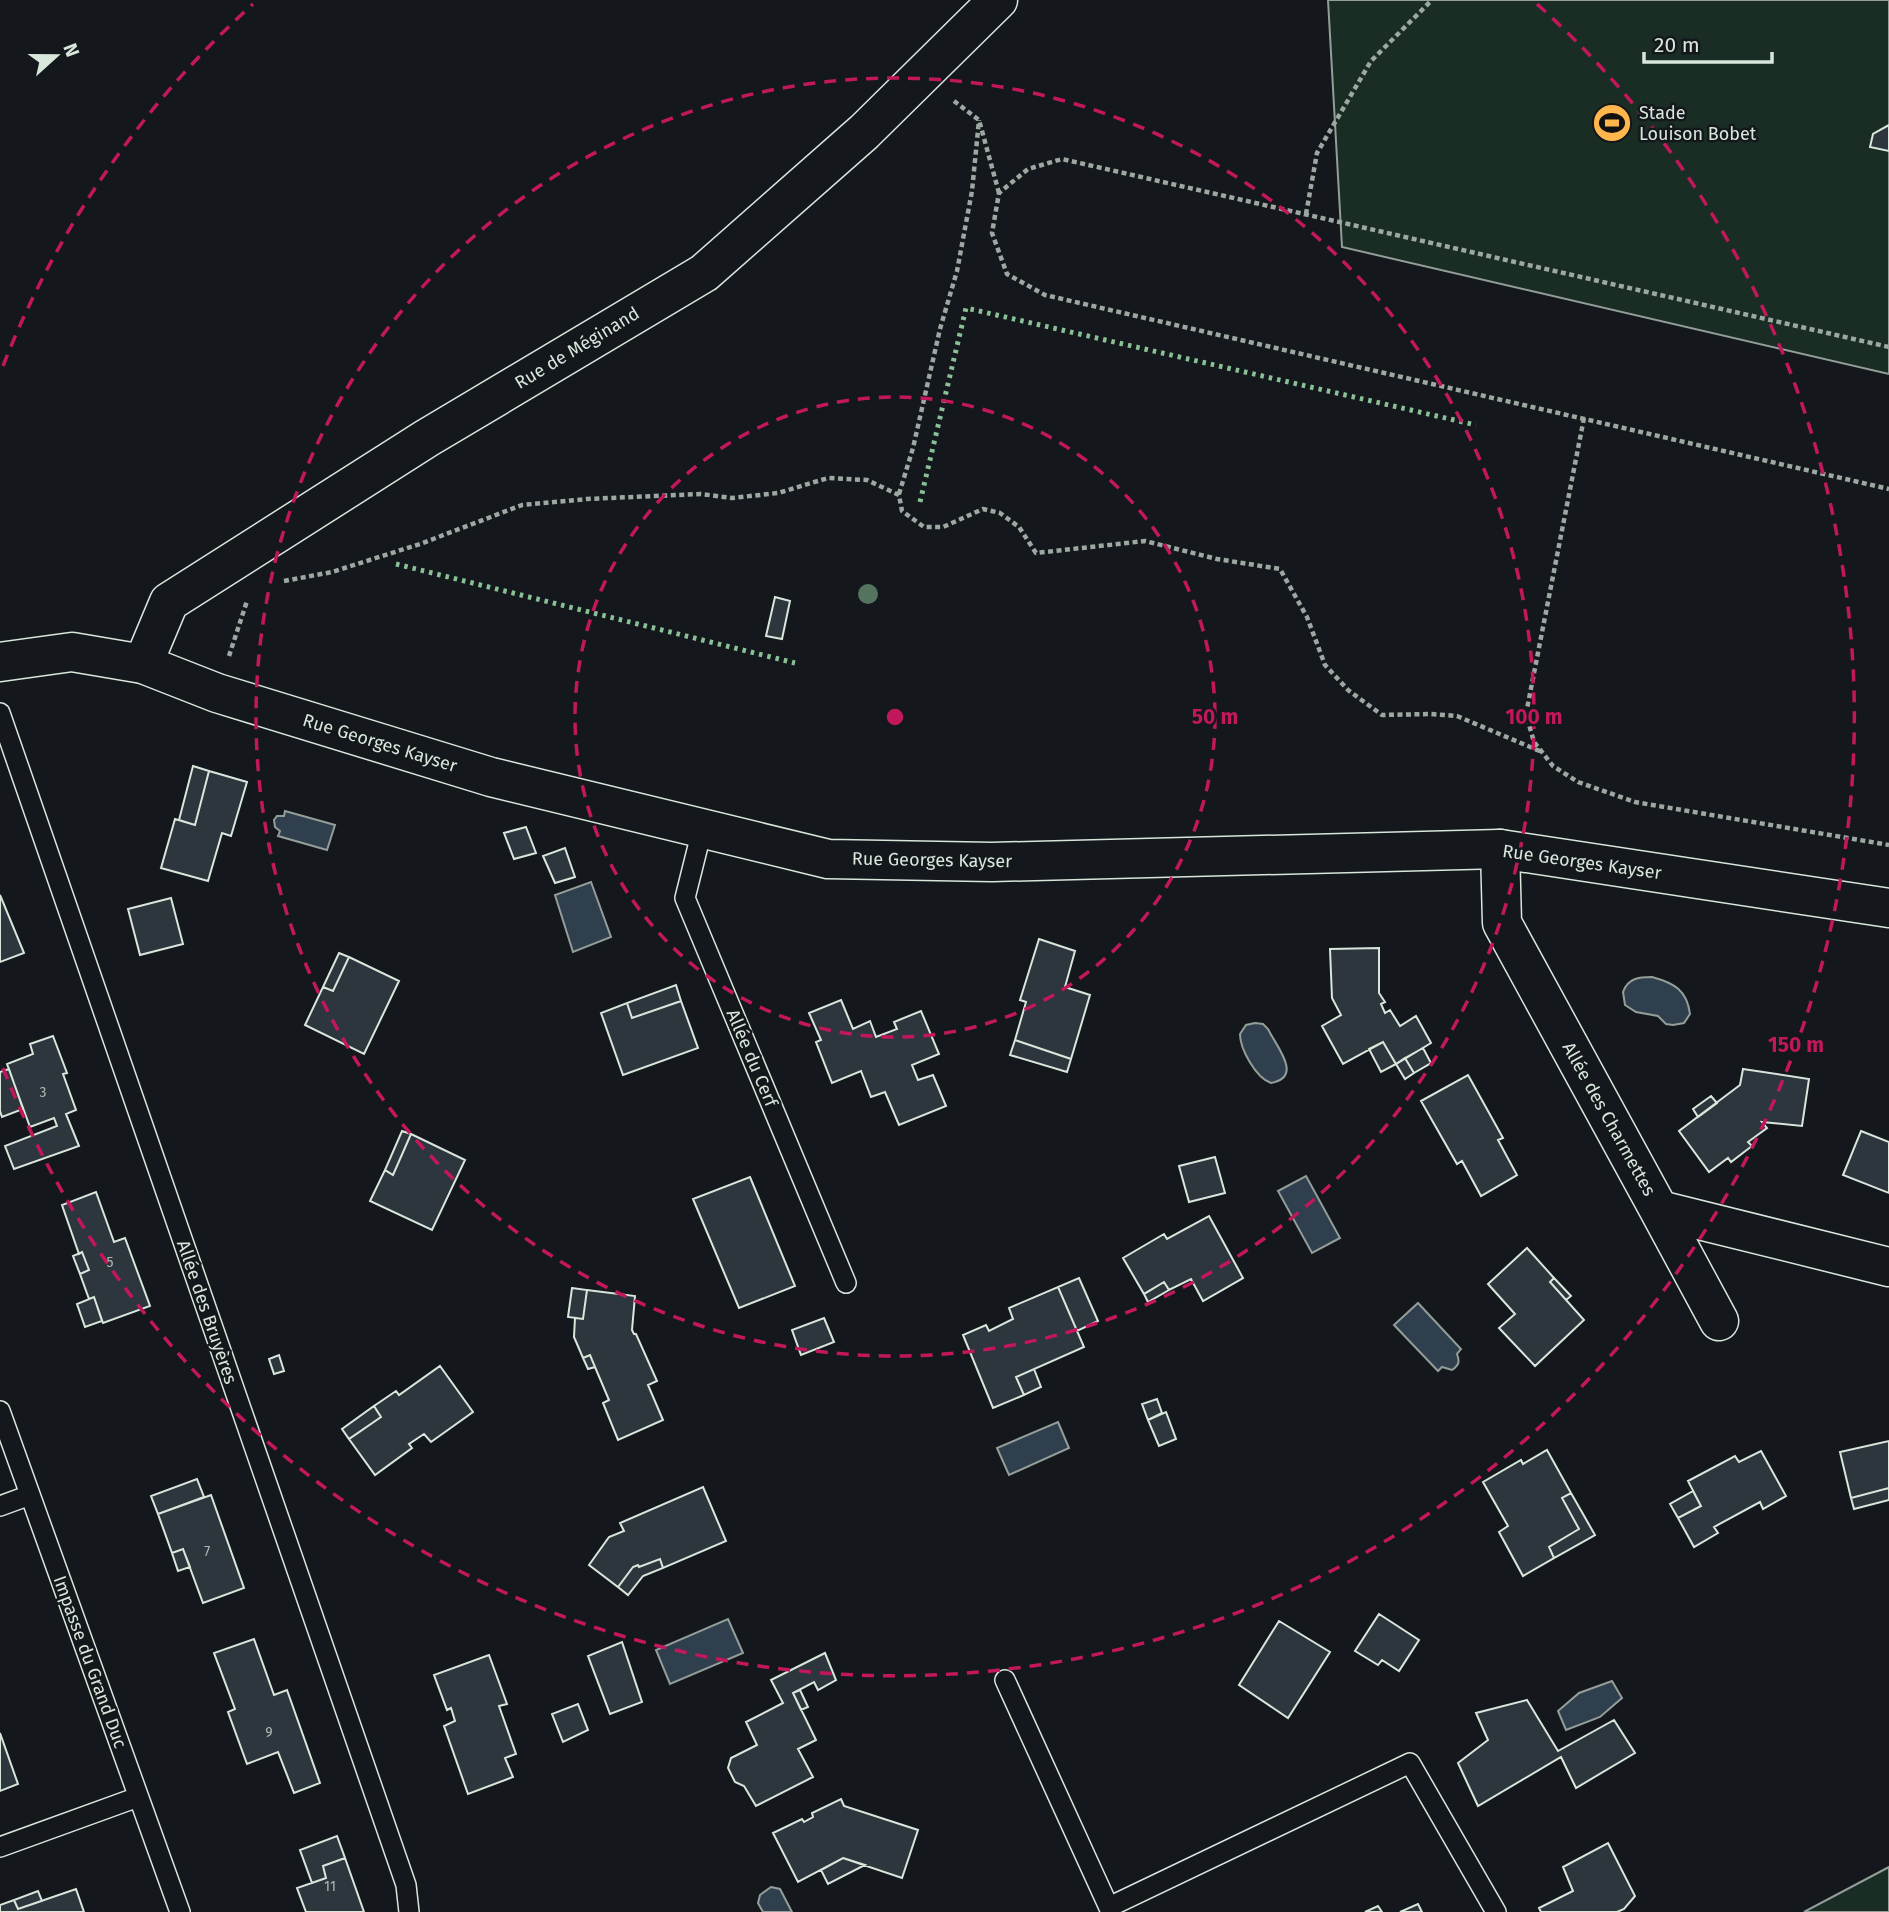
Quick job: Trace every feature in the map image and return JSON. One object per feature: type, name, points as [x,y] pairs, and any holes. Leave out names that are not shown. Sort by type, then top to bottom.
[{"type":"street","name":"Rue de Méginand","points":[[144,664],[169,602],[427,438],[704,273],[864,132],[998,0]]},
{"type":"street","name":"Rue Georges Kayser","points":[[0,662],[72,652],[144,664],[217,692],[491,777],[828,859],[992,862],[1500,849],[1889,908]]},
{"type":"street","name":"Allée des Charmettes","points":[[1500,849],[1502,923],[1659,1210],[1889,1267]]},
{"type":"street","points":[[1659,1210],[1719,1321]]},
{"type":"lane","name":"Allée des Bruyères","points":[[0,713],[406,1885],[410,1912]]},
{"type":"lane","name":"Allée du Cerf","points":[[702,830],[685,898],[846,1283]]},
{"type":"lane","name":"Impasse du Grand Duc","points":[[0,1412],[180,1912]]},
{"type":"lane","points":[[0,1506],[30,1495]]},
{"type":"lane","points":[[1005,1681],[1110,1909],[1410,1763],[1496,1912]]},
{"type":"lane","points":[[0,1847],[138,1797]]},
{"type":"path","points":[[1306,214],[1317,153],[1371,61],[1432,0]]},
{"type":"path","points":[[921,76],[979,120],[999,193],[992,233],[1007,274],[1045,295],[1889,489]]},
{"type":"path","points":[[979,120],[972,191],[957,271],[899,495],[902,512],[924,527],[943,527],[983,509],[1000,513],[1019,527],[1035,554],[1146,541],[1217,559],[1280,569],[1307,617],[1325,665],[1348,690],[1382,715],[1430,713],[1457,716],[1542,752]]},
{"type":"path","points":[[999,193],[1028,169],[1062,159],[1889,347]]},
{"type":"path","points":[[1584,418],[1525,714],[1534,742],[1553,766],[1578,782],[1635,802],[1889,845]]},
{"type":"path","points":[[279,582],[332,572],[420,544],[522,505],[701,494],[732,498],[778,493],[828,478],[867,480],[899,495]]},
{"type":"path","points":[[217,692],[248,600]]},
{"type":"green space","name":"Stade Louison Bobet","points":[[1328,0],[1889,0],[1889,374],[1342,247]]},
{"type":"green space","points":[[1889,1867],[1889,1912],[1804,1912]]},
{"type":"water","points":[[285,811],[335,825],[327,850],[278,836],[280,831],[275,827],[274,820],[277,816],[284,816]]},
{"type":"water","points":[[591,882],[611,937],[573,952],[555,895]]},
{"type":"water","points":[[1652,977],[1673,985],[1682,993],[1690,1014],[1684,1023],[1666,1024],[1658,1016],[1636,1012],[1625,1005],[1623,992],[1628,984],[1638,978]]},
{"type":"water","points":[[1263,1024],[1268,1029],[1285,1060],[1286,1074],[1281,1080],[1271,1083],[1265,1080],[1246,1055],[1240,1034],[1246,1025]]},
{"type":"water","points":[[1306,1176],[1340,1238],[1312,1253],[1278,1191]]},
{"type":"water","points":[[1418,1303],[1461,1349],[1457,1354],[1458,1363],[1452,1370],[1442,1367],[1438,1371],[1394,1325]]},
{"type":"water","points":[[1058,1422],[1069,1448],[1009,1475],[997,1448]]},
{"type":"water","points":[[728,1619],[743,1653],[670,1684],[656,1650]]},
{"type":"water","points":[[1612,1681],[1622,1698],[1600,1717],[1566,1730],[1558,1711],[1579,1693]]},
{"type":"water","points":[[771,1887],[780,1889],[792,1912],[763,1912],[758,1903],[760,1895]]},
{"type":"building","points":[[1889,125],[1889,151],[1870,147],[1873,134]]},
{"type":"building","points":[[775,597],[790,601],[782,639],[766,636]]},
{"type":"building","points":[[193,766],[209,771],[195,825],[179,820]]},
{"type":"building","points":[[209,771],[247,782],[231,836],[222,833],[208,881],[161,868],[175,819],[195,825]]},
{"type":"building","points":[[526,827],[536,853],[514,859],[504,833]]},
{"type":"building","points":[[565,848],[575,877],[555,883],[543,856]]},
{"type":"building","points":[[0,895],[24,953],[0,962]]},
{"type":"building","points":[[171,898],[183,944],[140,955],[128,909]]},
{"type":"building","points":[[1039,939],[1075,951],[1065,987],[1090,995],[1071,1059],[1015,1040],[1026,1002],[1020,1000]]},
{"type":"building","points":[[1379,948],[1379,993],[1385,1002],[1381,1004],[1385,1013],[1390,1010],[1400,1026],[1416,1016],[1431,1043],[1396,1064],[1383,1042],[1343,1064],[1322,1026],[1341,1015],[1332,998],[1330,949]]},
{"type":"building","points":[[339,953],[349,957],[333,991],[323,987]]},
{"type":"building","points":[[349,957],[399,981],[364,1054],[305,1025],[323,987],[333,991]]},
{"type":"building","points":[[676,985],[681,1001],[632,1018],[627,1003]]},
{"type":"building","points":[[841,1000],[853,1029],[870,1021],[876,1037],[897,1029],[894,1022],[921,1011],[939,1054],[912,1065],[918,1080],[933,1075],[946,1106],[899,1125],[885,1092],[871,1097],[861,1071],[832,1083],[816,1042],[821,1040],[809,1013]]},
{"type":"building","points":[[681,1001],[698,1048],[623,1075],[601,1013],[627,1003],[632,1018]]},
{"type":"building","points":[[53,1036],[67,1073],[63,1074],[76,1110],[66,1114],[79,1146],[14,1169],[5,1146],[57,1126],[54,1118],[30,1127],[7,1064],[33,1054],[30,1044]]},
{"type":"building","points":[[1015,1040],[1071,1059],[1067,1072],[1010,1055]]},
{"type":"building","points":[[1383,1042],[1396,1064],[1381,1072],[1369,1049]]},
{"type":"building","points":[[1423,1048],[1431,1063],[1414,1073],[1405,1058]]},
{"type":"building","points":[[1405,1058],[1414,1073],[1405,1079],[1396,1064]]},
{"type":"building","points":[[9,1069],[23,1109],[2,1117],[0,1072]]},
{"type":"building","points":[[1743,1069],[1809,1079],[1802,1126],[1762,1122],[1767,1128],[1748,1142],[1752,1146],[1731,1162],[1728,1158],[1709,1172],[1679,1131],[1740,1085]]},
{"type":"building","points":[[1468,1075],[1503,1138],[1498,1140],[1517,1175],[1481,1196],[1462,1161],[1457,1164],[1421,1101]]},
{"type":"building","points":[[1711,1096],[1717,1103],[1698,1117],[1693,1109]]},
{"type":"building","points":[[402,1131],[411,1134],[393,1175],[385,1170]]},
{"type":"building","points":[[1861,1131],[1889,1142],[1889,1193],[1843,1175]]},
{"type":"building","points":[[411,1134],[465,1160],[432,1230],[370,1201],[385,1170],[393,1175]]},
{"type":"building","points":[[1215,1157],[1225,1193],[1189,1202],[1179,1166]]},
{"type":"building","points":[[750,1177],[795,1286],[739,1308],[693,1199]]},
{"type":"building","points":[[96,1192],[114,1242],[125,1238],[150,1306],[103,1323],[94,1297],[89,1299],[80,1274],[89,1270],[82,1252],[79,1254],[62,1205]]},
{"type":"building","points":[[1209,1216],[1243,1278],[1203,1301],[1191,1279],[1169,1290],[1164,1282],[1144,1294],[1123,1258],[1164,1234],[1167,1239]]},
{"type":"building","points":[[1527,1248],[1554,1278],[1550,1282],[1584,1320],[1535,1366],[1499,1328],[1515,1314],[1488,1284]]},
{"type":"building","points":[[82,1252],[89,1270],[80,1274],[73,1256]]},
{"type":"building","points":[[1079,1278],[1098,1321],[1077,1331],[1058,1287]]},
{"type":"building","points":[[1554,1278],[1571,1296],[1566,1300],[1550,1282]]},
{"type":"building","points":[[1164,1282],[1169,1290],[1148,1302],[1144,1294]]},
{"type":"building","points":[[1058,1287],[1084,1347],[1016,1377],[1024,1395],[993,1408],[963,1335],[986,1325],[989,1331],[1013,1319],[1009,1308]]},
{"type":"building","points":[[572,1288],[587,1290],[583,1319],[568,1317]]},
{"type":"building","points":[[587,1290],[635,1296],[632,1330],[657,1381],[648,1385],[663,1420],[618,1440],[603,1403],[609,1400],[590,1355],[583,1358],[574,1337],[575,1318],[583,1319]]},
{"type":"building","points":[[94,1297],[102,1321],[85,1327],[77,1304]]},
{"type":"building","points":[[824,1318],[834,1342],[801,1355],[792,1330]]},
{"type":"building","points":[[279,1355],[284,1371],[274,1374],[269,1359]]},
{"type":"building","points":[[590,1355],[595,1367],[588,1369],[583,1358]]},
{"type":"building","points":[[440,1366],[473,1412],[431,1442],[424,1434],[409,1444],[412,1448],[375,1475],[349,1439],[381,1417],[374,1406],[396,1391],[399,1395]]},
{"type":"building","points":[[1034,1369],[1041,1387],[1024,1395],[1016,1377]]},
{"type":"building","points":[[1157,1399],[1162,1413],[1148,1420],[1142,1404]]},
{"type":"building","points":[[374,1406],[381,1417],[349,1439],[342,1429]]},
{"type":"building","points":[[1166,1412],[1176,1439],[1159,1446],[1148,1420]]},
{"type":"building","points":[[1889,1441],[1889,1488],[1851,1498],[1840,1452]]},
{"type":"building","points":[[1547,1450],[1571,1493],[1562,1498],[1579,1529],[1549,1547],[1554,1558],[1523,1576],[1499,1532],[1508,1526],[1483,1482],[1521,1460],[1523,1464]]},
{"type":"building","points":[[1761,1451],[1786,1496],[1763,1509],[1760,1502],[1714,1527],[1718,1533],[1694,1547],[1678,1518],[1701,1506],[1688,1481],[1735,1456],[1739,1462]]},
{"type":"building","points":[[197,1479],[204,1497],[158,1514],[151,1496]]},
{"type":"building","points":[[703,1487],[726,1541],[663,1568],[660,1559],[633,1567],[618,1587],[589,1565],[609,1537],[624,1531],[620,1523]]},
{"type":"building","points":[[1889,1488],[1889,1500],[1854,1509],[1851,1498]]},
{"type":"building","points":[[1693,1491],[1701,1506],[1678,1518],[1670,1504]]},
{"type":"building","points":[[1571,1493],[1595,1535],[1554,1558],[1549,1547],[1579,1529],[1562,1498]]},
{"type":"building","points":[[211,1495],[244,1588],[203,1603],[183,1549],[172,1553],[158,1514]]},
{"type":"building","points":[[183,1549],[190,1567],[178,1571],[172,1553]]},
{"type":"building","points":[[660,1559],[663,1568],[643,1576],[628,1595],[618,1587],[633,1567]]},
{"type":"building","points":[[1379,1614],[1419,1640],[1399,1671],[1382,1660],[1378,1665],[1355,1651]]},
{"type":"building","points":[[1279,1621],[1330,1652],[1288,1718],[1239,1685]]},
{"type":"building","points":[[254,1639],[274,1695],[287,1690],[320,1783],[294,1793],[278,1752],[247,1764],[228,1712],[235,1709],[214,1653]]},
{"type":"building","points":[[622,1642],[642,1702],[610,1714],[588,1656]]},
{"type":"building","points":[[825,1653],[836,1680],[818,1690],[814,1682],[793,1693],[816,1740],[798,1749],[813,1777],[756,1806],[744,1786],[735,1782],[728,1768],[731,1758],[757,1745],[746,1722],[783,1703],[771,1680]]},
{"type":"building","points":[[489,1655],[507,1704],[499,1706],[516,1754],[505,1758],[513,1777],[468,1794],[444,1726],[455,1721],[451,1708],[447,1710],[434,1675]]},
{"type":"building","points":[[800,1690],[808,1707],[801,1710],[793,1693]]},
{"type":"building","points":[[1527,1700],[1558,1751],[1614,1720],[1635,1753],[1576,1788],[1561,1757],[1478,1806],[1458,1763],[1488,1740],[1476,1713]]},
{"type":"building","points":[[578,1704],[588,1730],[563,1742],[552,1714]]},
{"type":"building","points":[[0,1733],[18,1784],[0,1791]]},
{"type":"building","points":[[841,1799],[844,1806],[918,1830],[902,1878],[843,1858],[798,1882],[773,1833],[802,1819],[804,1822],[813,1817],[812,1813]]},
{"type":"building","points":[[337,1836],[345,1858],[323,1866],[326,1878],[312,1883],[300,1850]]},
{"type":"building","points":[[1608,1843],[1635,1896],[1624,1909],[1617,1912],[1541,1912],[1539,1908],[1573,1891],[1563,1867]]},
{"type":"building","points":[[345,1858],[364,1912],[306,1912],[297,1888],[326,1878],[323,1866]]},
{"type":"building","points":[[843,1858],[865,1865],[828,1884],[821,1870]]},
{"type":"building","points":[[76,1889],[84,1912],[0,1912],[0,1905],[14,1900],[18,1909]]},
{"type":"building","points":[[38,1891],[42,1901],[18,1909],[14,1900]]},
{"type":"building","points":[[1418,1904],[1422,1912],[1400,1912]]},
{"type":"building","points":[[1378,1906],[1382,1912],[1365,1912]]},
{"type":"hedge","points":[[920,502],[966,308],[1476,425]]},
{"type":"hedge","points":[[396,564],[795,663]]},
{"type":"place","name":"Stade Louison Bobet","points":[[1612,123]]}]
